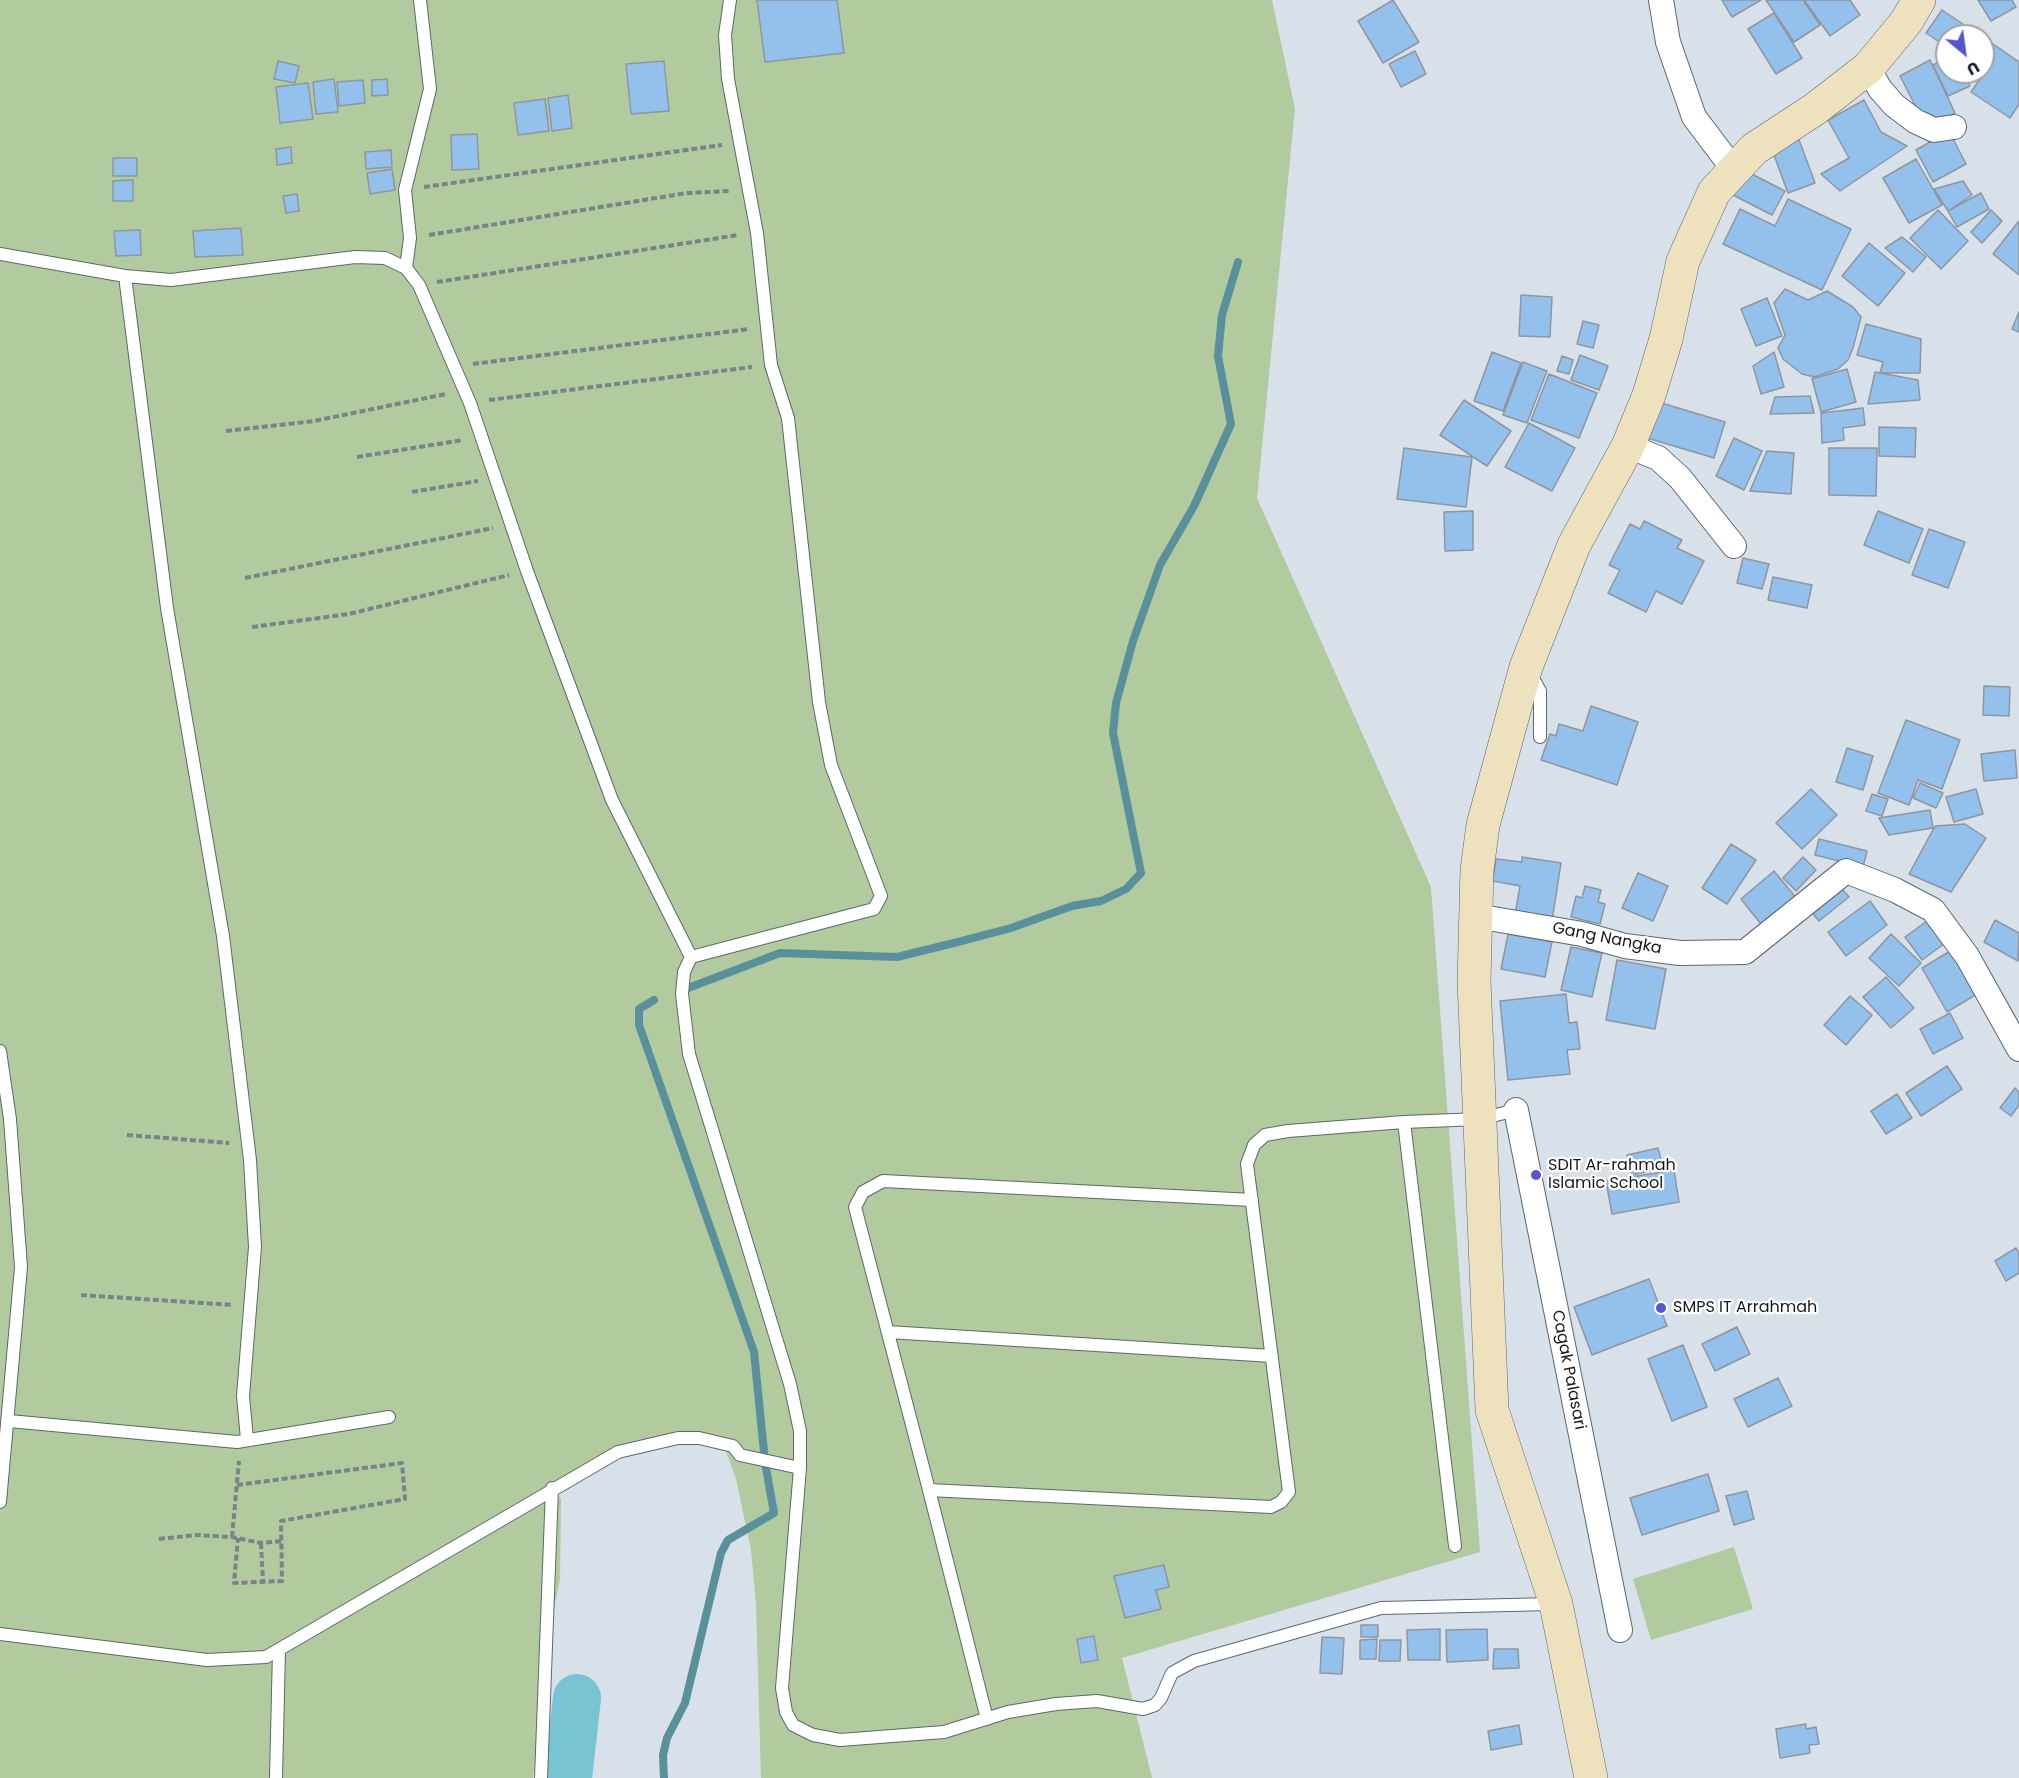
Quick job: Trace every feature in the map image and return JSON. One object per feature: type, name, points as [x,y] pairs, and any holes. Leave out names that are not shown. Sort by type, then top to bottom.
[{"type":"main road","points":[[1591,1778],[1556,1604],[1492,1410],[1474,981],[1477,870],[1483,825],[1526,667],[1574,545],[1628,446],[1649,394],[1666,339],[1683,261],[1713,192],[1754,149],[1815,109],[1868,68],[1906,22],[1919,0]]},
{"type":"street","points":[[1661,0],[1668,42],[1694,117],[1734,170]]},
{"type":"street","points":[[1868,68],[1880,89],[1894,105],[1915,121],[1935,130],[1954,128]]},
{"type":"street","points":[[1628,446],[1658,458],[1680,477],[1734,546]]},
{"type":"street","name":"Gang Nangka","points":[[1476,916],[1582,934],[1626,946],[1680,953],[1745,952],[1846,871],[1895,890],[1933,910],[1967,956],[2019,1049]]},
{"type":"street","name":"Cagak Palasari","points":[[1516,1110],[1620,1630]]},
{"type":"lane","points":[[406,268],[410,238],[405,190],[430,89],[420,0]]},
{"type":"lane","points":[[691,957],[874,909],[882,896],[831,765],[819,702],[788,418],[771,365],[758,232],[728,79],[726,46],[730,0]]},
{"type":"lane","points":[[0,254],[125,276],[171,280],[355,257],[385,258],[406,268],[419,285],[470,403],[527,571],[612,800],[691,957]]},
{"type":"lane","points":[[125,276],[167,608],[223,936],[247,1145],[255,1246],[243,1396],[242,1441]]},
{"type":"lane","points":[[1526,667],[1540,692],[1540,737]]},
{"type":"lane","points":[[691,957],[684,972],[682,994],[688,1054],[790,1384],[800,1431],[800,1468],[782,1688],[786,1712],[793,1725],[813,1735],[840,1740],[944,1732],[987,1719],[1056,1704],[1097,1701],[1143,1709],[1155,1705],[1161,1698],[1172,1673],[1194,1661],[1381,1608],[1556,1604]]},
{"type":"lane","points":[[0,1051],[10,1119],[21,1267],[0,1502]]},
{"type":"lane","points":[[929,1490],[1271,1507],[1281,1502],[1289,1492],[1247,1164],[1254,1145],[1265,1135],[1404,1122],[1480,1119],[1516,1110]]},
{"type":"lane","points":[[1404,1122],[1455,1546]]},
{"type":"lane","points":[[987,1719],[855,1207],[863,1192],[883,1181],[1252,1200]]},
{"type":"lane","points":[[888,1332],[1272,1356]]},
{"type":"lane","points":[[9,1421],[242,1441],[389,1417]]},
{"type":"lane","points":[[0,1634],[207,1660],[266,1657],[552,1488],[618,1452],[678,1438],[721,1442],[733,1446],[740,1455],[800,1468]]},
{"type":"lane","points":[[541,1778],[552,1488]]},
{"type":"lane","points":[[276,1778],[279,1650]]},
{"type":"path","points":[[405,190],[741,143]]},
{"type":"path","points":[[410,238],[506,220],[590,210],[687,193],[751,190]]},
{"type":"path","points":[[419,285],[758,232]]},
{"type":"path","points":[[455,366],[768,326]]},
{"type":"path","points":[[226,431],[314,421],[454,392],[470,403],[771,365]]},
{"type":"path","points":[[357,456],[482,437]]},
{"type":"path","points":[[411,492],[497,478]]},
{"type":"path","points":[[245,578],[511,523]]},
{"type":"path","points":[[252,627],[349,614],[527,571]]},
{"type":"path","points":[[127,1135],[247,1145]]},
{"type":"path","points":[[81,1295],[228,1303],[251,1310]]},
{"type":"path","points":[[237,1485],[402,1463],[405,1499],[281,1521],[282,1581],[234,1583],[237,1485],[242,1441]]},
{"type":"path","points":[[159,1539],[196,1535],[261,1543],[282,1541]]},
{"type":"path","points":[[261,1543],[263,1583]]},
{"type":"green space","points":[[0,0],[1272,0],[1295,109],[1257,498],[1431,887],[1480,1552],[1122,1658],[1152,1778],[761,1778],[756,1605],[751,1550],[736,1479],[726,1451],[705,1444],[669,1441],[624,1454],[555,1491],[561,1499],[560,1579],[546,1650],[533,1778],[0,1778]]},
{"type":"green space","points":[[1734,1547],[1753,1609],[1651,1640],[1633,1579]]},
{"type":"building","points":[[757,0],[837,0],[844,53],[765,62]]},
{"type":"building","points":[[1393,0],[1419,42],[1383,63],[1358,21]]},
{"type":"building","points":[[1722,0],[1761,0],[1732,17]]},
{"type":"building","points":[[1766,0],[1803,0],[1820,25],[1794,42]]},
{"type":"building","points":[[1804,0],[1850,0],[1860,15],[1830,36]]},
{"type":"building","points":[[1978,0],[2012,0],[2016,7],[1991,21]]},
{"type":"building","points":[[1942,10],[1963,24],[1935,24],[1935,39],[1926,33]]},
{"type":"building","points":[[1774,13],[1802,58],[1776,74],[1748,29]]},
{"type":"building","points":[[1995,45],[2019,62],[2019,104],[2010,118],[1971,92],[1977,84],[1995,84]]},
{"type":"building","points":[[1415,51],[1426,74],[1401,87],[1389,64]]},
{"type":"building","points":[[1930,60],[1935,71],[1935,84],[1941,84],[1955,113],[1940,121],[1920,115],[1900,76]]},
{"type":"building","points":[[278,61],[299,66],[295,83],[274,79]]},
{"type":"building","points":[[664,61],[669,111],[631,114],[626,64]]},
{"type":"building","points":[[334,79],[338,112],[316,114],[313,82]]},
{"type":"building","points":[[387,79],[388,95],[372,96],[372,80]]},
{"type":"building","points":[[363,80],[365,103],[339,106],[337,82]]},
{"type":"building","points":[[308,83],[313,119],[280,123],[276,87]]},
{"type":"building","points":[[1942,84],[1969,84],[1970,86],[1948,96]]},
{"type":"building","points":[[568,95],[572,128],[552,131],[548,98]]},
{"type":"building","points":[[545,99],[549,131],[518,135],[514,103]]},
{"type":"building","points":[[1864,100],[1881,132],[1907,146],[1840,191],[1821,174],[1849,158],[1828,120]]},
{"type":"building","points":[[1949,131],[1966,164],[1933,182],[1916,150]]},
{"type":"building","points":[[477,134],[479,169],[452,170],[451,135]]},
{"type":"building","points":[[1798,137],[1815,183],[1788,193],[1771,147]]},
{"type":"building","points":[[291,147],[292,163],[277,165],[276,149]]},
{"type":"building","points":[[391,150],[392,167],[366,169],[365,152]]},
{"type":"building","points":[[113,158],[137,158],[137,176],[113,176]]},
{"type":"building","points":[[1916,159],[1942,205],[1909,223],[1883,178]]},
{"type":"building","points":[[392,169],[395,190],[370,194],[367,173]]},
{"type":"building","points":[[1742,169],[1785,191],[1772,215],[1729,193]]},
{"type":"building","points":[[133,180],[133,201],[113,201],[113,181]]},
{"type":"building","points":[[1963,181],[1972,195],[1948,211],[1934,189]]},
{"type":"building","points":[[1981,193],[1989,209],[1957,227],[1948,211]]},
{"type":"building","points":[[297,194],[299,211],[286,213],[283,196]]},
{"type":"building","points":[[1788,199],[1851,229],[1822,290],[1723,244],[1740,209],[1775,226]]},
{"type":"building","points":[[1938,210],[1968,241],[1941,269],[1910,238]]},
{"type":"building","points":[[1991,210],[2002,221],[1982,243],[1971,232]]},
{"type":"building","points":[[2019,221],[2019,275],[1993,254]]},
{"type":"building","points":[[241,228],[243,255],[195,257],[193,231]]},
{"type":"building","points":[[140,230],[141,255],[116,256],[114,231]]},
{"type":"building","points":[[1902,237],[1926,257],[1913,272],[1885,248]]},
{"type":"building","points":[[1869,243],[1905,273],[1878,306],[1842,276]]},
{"type":"building","points":[[1785,289],[1808,300],[1827,291],[1853,307],[1861,317],[1848,360],[1838,369],[1814,377],[1802,374],[1783,359],[1778,348],[1785,335],[1774,303]]},
{"type":"building","points":[[1521,295],[1552,297],[1550,337],[1519,336]]},
{"type":"building","points":[[1767,298],[1782,336],[1756,346],[1741,309]]},
{"type":"building","points":[[2019,312],[2019,332],[2012,329]]},
{"type":"building","points":[[1583,321],[1599,325],[1593,348],[1577,344]]},
{"type":"building","points":[[1866,324],[1921,339],[1920,373],[1880,373],[1883,362],[1857,355]]},
{"type":"building","points":[[1492,352],[1521,363],[1503,411],[1474,401]]},
{"type":"building","points":[[1774,352],[1784,387],[1761,394],[1753,366]]},
{"type":"building","points":[[1580,355],[1608,366],[1599,390],[1571,380]]},
{"type":"building","points":[[1562,356],[1573,360],[1569,374],[1557,371]]},
{"type":"building","points":[[1523,362],[1547,371],[1527,423],[1503,415]]},
{"type":"building","points":[[1847,369],[1856,402],[1821,412],[1812,379]]},
{"type":"building","points":[[1875,372],[1918,380],[1920,400],[1868,404]]},
{"type":"building","points":[[1549,374],[1597,393],[1579,438],[1531,420]]},
{"type":"building","points":[[1810,396],[1814,413],[1770,414],[1775,397]]},
{"type":"building","points":[[1464,400],[1511,431],[1487,466],[1440,435]]},
{"type":"building","points":[[1658,402],[1725,422],[1714,458],[1647,438]]},
{"type":"building","points":[[1863,408],[1865,425],[1843,428],[1844,440],[1822,443],[1821,413]]},
{"type":"building","points":[[1529,423],[1575,448],[1552,491],[1505,467]]},
{"type":"building","points":[[1879,427],[1916,428],[1915,457],[1879,456]]},
{"type":"building","points":[[1734,438],[1762,451],[1744,490],[1716,476]]},
{"type":"building","points":[[1404,448],[1472,457],[1466,507],[1397,499]]},
{"type":"building","points":[[1829,448],[1877,448],[1876,496],[1829,495]]},
{"type":"building","points":[[1767,451],[1794,453],[1791,494],[1750,491]]},
{"type":"building","points":[[1473,511],[1473,550],[1445,551],[1444,512]]},
{"type":"building","points":[[1878,511],[1923,529],[1909,563],[1864,545]]},
{"type":"building","points":[[1644,521],[1682,540],[1677,548],[1704,561],[1682,604],[1656,591],[1646,612],[1608,593],[1620,570],[1609,565],[1630,524],[1640,529]]},
{"type":"building","points":[[1929,529],[1965,542],[1948,588],[1912,575]]},
{"type":"building","points":[[1743,558],[1769,564],[1762,589],[1737,583]]},
{"type":"building","points":[[1773,577],[1812,585],[1807,608],[1768,600]]},
{"type":"building","points":[[1984,686],[2010,687],[2009,716],[1983,715]]},
{"type":"building","points":[[1591,706],[1638,722],[1617,785],[1541,760],[1550,734],[1556,736],[1559,724],[1583,731]]},
{"type":"building","points":[[1906,720],[1960,740],[1942,789],[1918,780],[1909,805],[1878,793]]},
{"type":"building","points":[[1847,748],[1873,756],[1863,790],[1836,782]]},
{"type":"building","points":[[2015,750],[2017,778],[1984,781],[1981,754]]},
{"type":"building","points":[[1920,783],[1943,793],[1936,808],[1913,798]]},
{"type":"building","points":[[1811,789],[1837,815],[1802,849],[1776,823]]},
{"type":"building","points":[[1976,789],[1983,814],[1954,822],[1946,797]]},
{"type":"building","points":[[1872,794],[1888,799],[1882,816],[1866,811]]},
{"type":"building","points":[[1930,810],[1933,828],[1889,835],[1879,818]]},
{"type":"building","points":[[1965,824],[1986,838],[1951,892],[1909,874],[1935,826]]},
{"type":"building","points":[[1819,839],[1867,851],[1863,867],[1815,855]]},
{"type":"building","points":[[1731,844],[1756,860],[1727,904],[1702,888]]},
{"type":"building","points":[[1522,857],[1561,863],[1552,921],[1515,915],[1520,886],[1493,881],[1496,859],[1522,862]]},
{"type":"building","points":[[1803,857],[1816,870],[1796,891],[1783,878]]},
{"type":"building","points":[[1774,871],[1798,900],[1764,928],[1741,899]]},
{"type":"building","points":[[1638,873],[1668,886],[1653,921],[1622,908]]},
{"type":"building","points":[[1835,881],[1849,897],[1819,921],[1806,906]]},
{"type":"building","points":[[1585,886],[1601,890],[1598,902],[1605,904],[1600,924],[1571,917],[1576,896],[1582,898]]},
{"type":"building","points":[[1870,901],[1887,925],[1846,956],[1828,932]]},
{"type":"building","points":[[1931,918],[1948,941],[1922,960],[1905,937]]},
{"type":"building","points":[[1995,920],[2019,933],[2018,961],[1984,942]]},
{"type":"building","points":[[1508,934],[1552,942],[1545,977],[1501,969]]},
{"type":"building","points":[[1891,934],[1921,963],[1899,986],[1869,958]]},
{"type":"building","points":[[1571,947],[1602,953],[1592,997],[1561,990]]},
{"type":"building","points":[[1952,950],[1977,994],[1947,1012],[1922,968]]},
{"type":"building","points":[[1617,960],[1666,969],[1655,1029],[1606,1020]]},
{"type":"building","points":[[1886,977],[1914,1008],[1891,1028],[1863,997]]},
{"type":"building","points":[[1566,994],[1569,1023],[1577,1022],[1580,1049],[1567,1050],[1570,1074],[1508,1080],[1500,1001]]},
{"type":"building","points":[[1850,996],[1872,1015],[1846,1045],[1824,1025]]},
{"type":"building","points":[[1950,1013],[1963,1038],[1933,1054],[1920,1029]]},
{"type":"building","points":[[1947,1066],[1962,1089],[1921,1116],[1906,1093]]},
{"type":"building","points":[[2015,1088],[2019,1092],[2019,1105],[2011,1116],[2000,1108]]},
{"type":"building","points":[[1897,1094],[1912,1118],[1886,1134],[1871,1111]]},
{"type":"building","points":[[1658,1148],[1663,1168],[1632,1175],[1627,1155]]},
{"type":"building","points":[[1674,1170],[1679,1202],[1612,1214],[1606,1181]]},
{"type":"building","points":[[2016,1248],[2019,1253],[2019,1273],[2006,1281],[1995,1261]]},
{"type":"building","points":[[1649,1279],[1667,1326],[1592,1355],[1574,1307]]},
{"type":"building","points":[[1737,1327],[1750,1354],[1715,1371],[1702,1344]]},
{"type":"building","points":[[1683,1345],[1707,1407],[1672,1421],[1648,1359]]},
{"type":"building","points":[[1778,1378],[1792,1406],[1748,1427],[1734,1399]]},
{"type":"building","points":[[1708,1474],[1719,1511],[1642,1535],[1630,1498]]},
{"type":"building","points":[[1747,1491],[1754,1519],[1734,1525],[1726,1496]]},
{"type":"building","points":[[1164,1565],[1169,1587],[1156,1590],[1161,1609],[1125,1618],[1114,1576]]},
{"type":"building","points":[[1361,1625],[1378,1625],[1378,1637],[1361,1637]]},
{"type":"building","points":[[1440,1629],[1440,1660],[1408,1660],[1407,1630]]},
{"type":"building","points":[[1487,1629],[1488,1660],[1447,1662],[1446,1630]]},
{"type":"building","points":[[1094,1636],[1098,1660],[1081,1663],[1077,1639]]},
{"type":"building","points":[[1322,1637],[1344,1638],[1342,1674],[1320,1673]]},
{"type":"building","points":[[1377,1639],[1376,1659],[1360,1659],[1360,1640]]},
{"type":"building","points":[[1380,1640],[1401,1640],[1400,1661],[1379,1661]]},
{"type":"building","points":[[1494,1649],[1518,1649],[1519,1668],[1493,1669]]},
{"type":"building","points":[[1806,1724],[1806,1729],[1816,1727],[1819,1744],[1809,1745],[1810,1753],[1780,1758],[1776,1729]]},
{"type":"building","points":[[1519,1725],[1522,1744],[1491,1750],[1488,1731]]},
{"type":"waterway","points":[[683,990],[780,953],[897,957],[954,943],[1011,928],[1072,906],[1101,901],[1126,889],[1141,873],[1113,733],[1116,703],[1133,641],[1160,565],[1194,506],[1231,424],[1218,356],[1222,315],[1238,262]]},
{"type":"waterway","points":[[654,1000],[639,1009],[639,1025],[754,1352],[765,1462],[774,1513],[728,1540],[721,1553],[685,1703],[667,1738],[663,1755],[664,1778]]},
{"type":"waterway","points":[[568,1778],[577,1698]]},
{"type":"waterway","points":[[571,1744],[578,1778]]},
{"type":"place","name":"SDIT Ar-rahmah Islamic School","points":[[1536,1175]]},
{"type":"place","name":"SMPS IT Arrahmah","points":[[1661,1308]]}]
